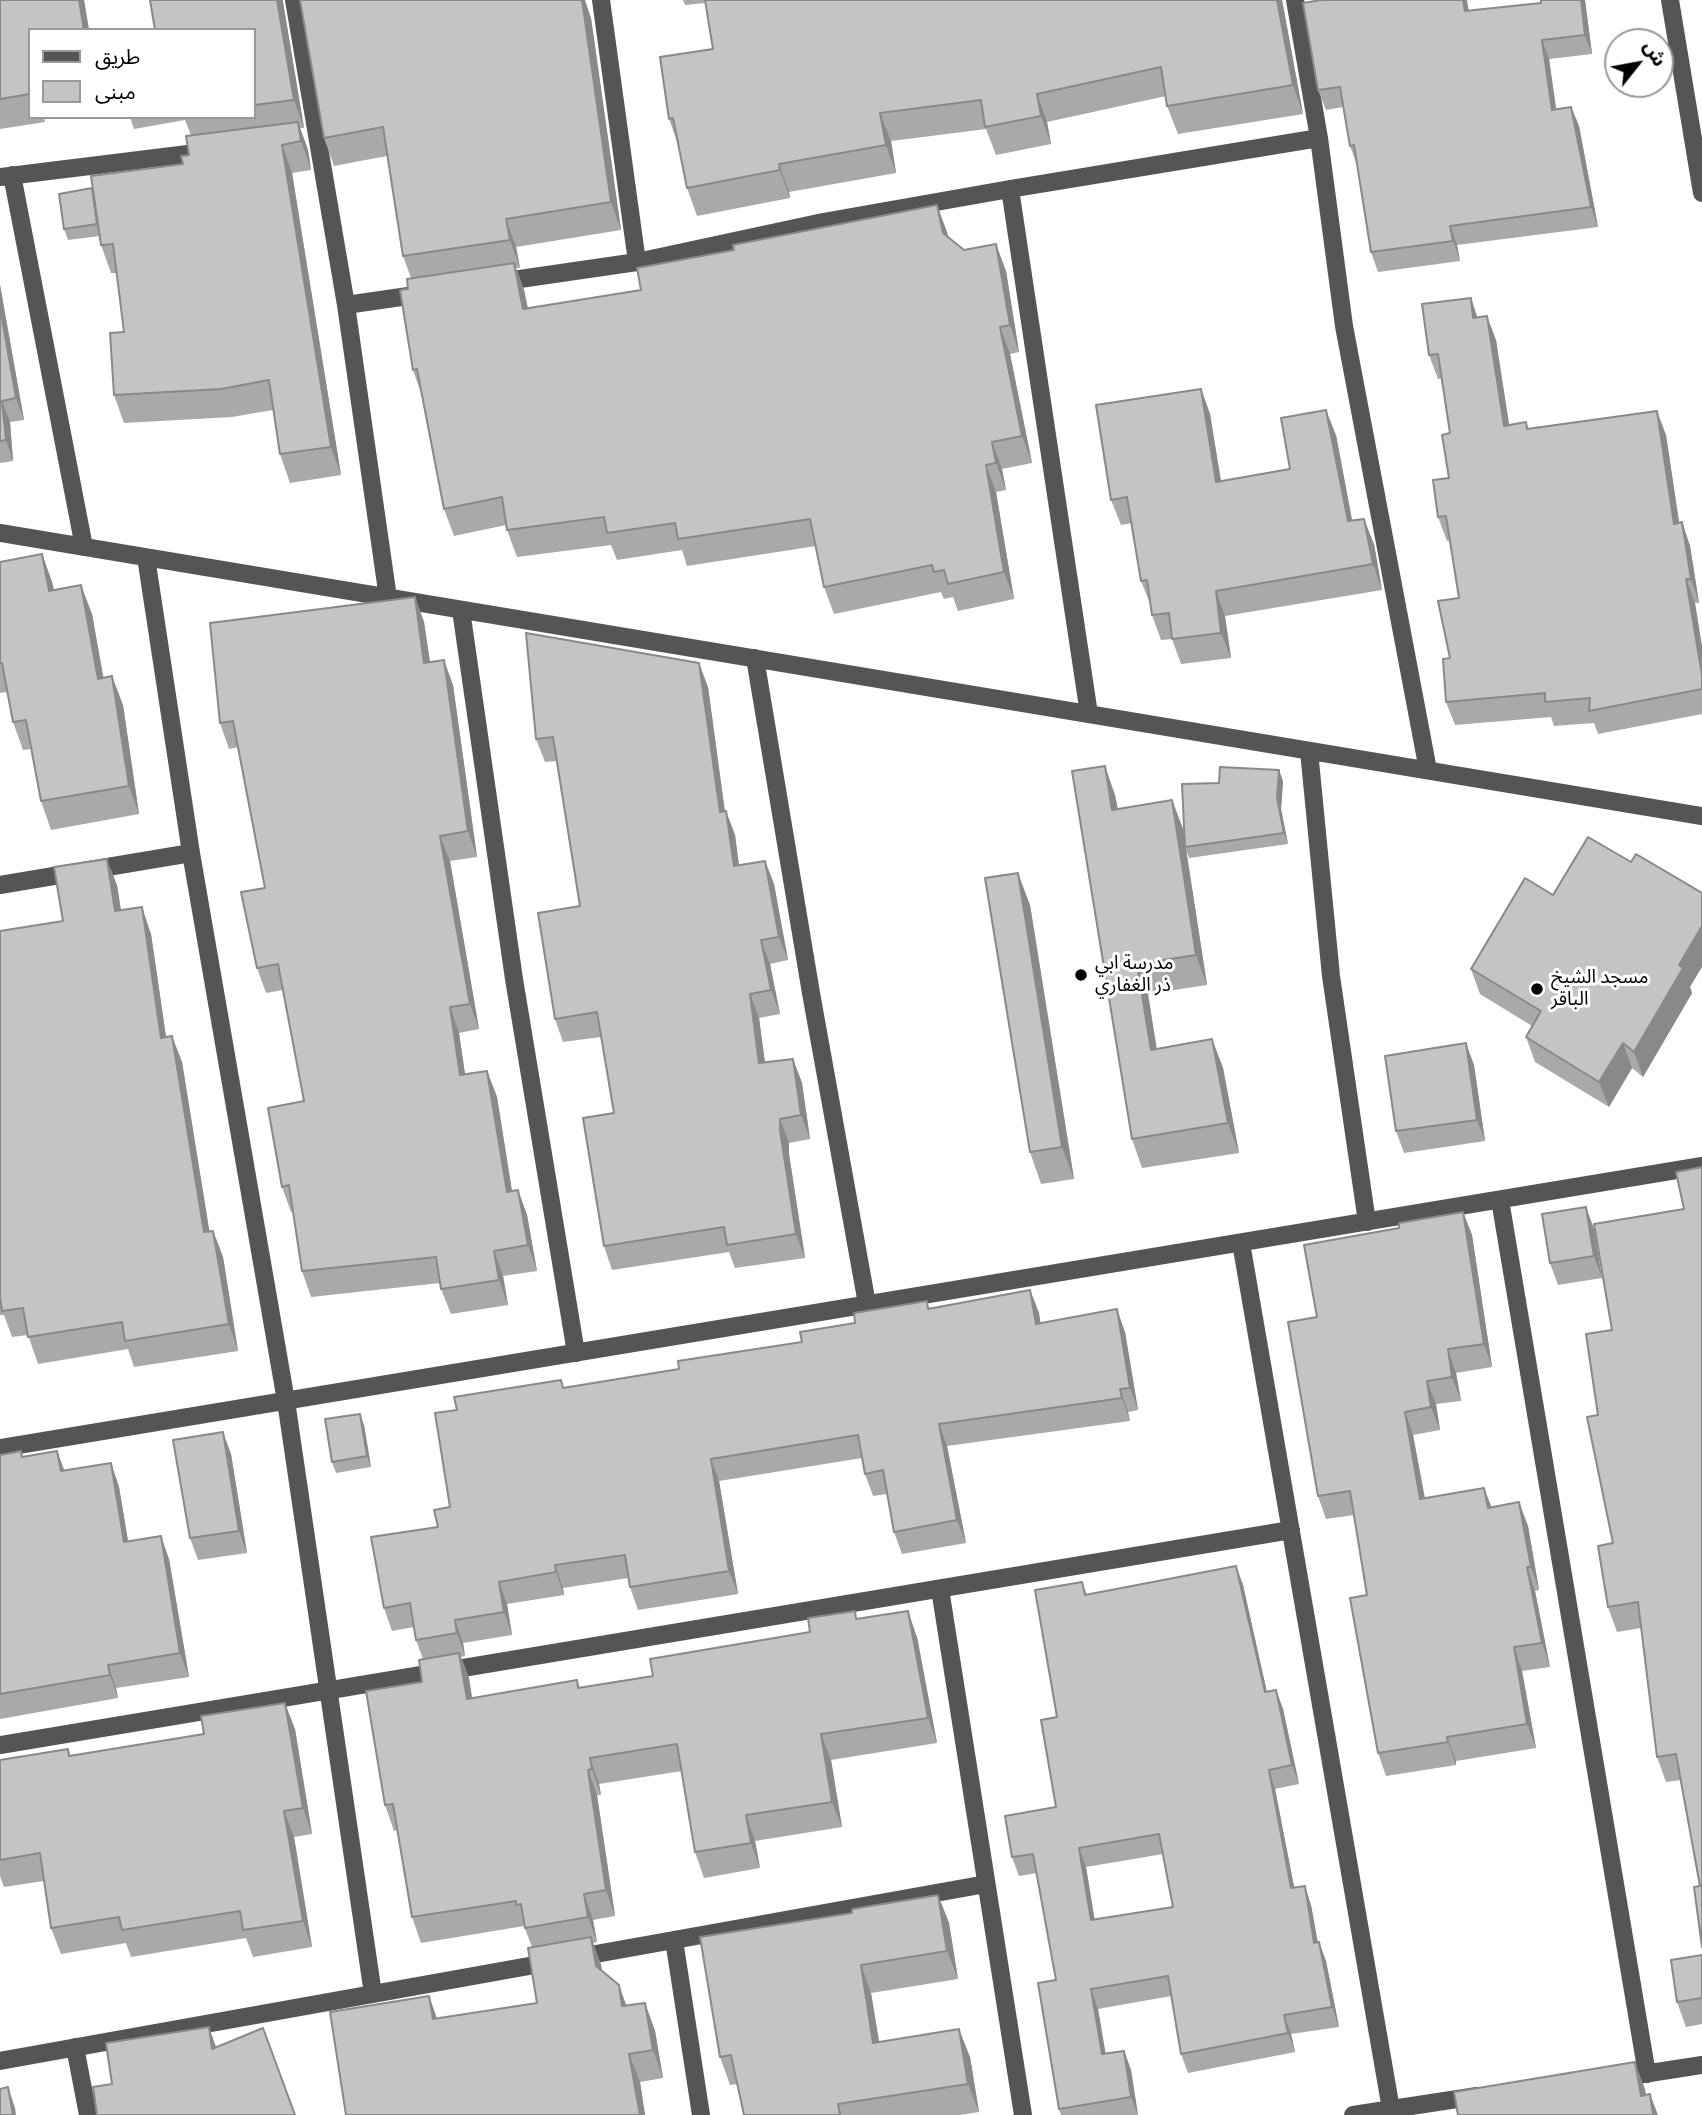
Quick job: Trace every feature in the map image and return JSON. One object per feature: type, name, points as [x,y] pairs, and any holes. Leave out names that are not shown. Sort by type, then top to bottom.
[{"type":"street","points":[[293,0],[309,139],[346,305],[388,598]]},
{"type":"street","points":[[601,0],[637,261]]},
{"type":"street","points":[[1296,0],[1319,138],[1344,326],[1428,770]]},
{"type":"street","points":[[1670,0],[1702,193]]},
{"type":"street","points":[[485,285],[637,261],[823,222],[1010,189],[1319,138]]},
{"type":"street","points":[[84,547],[6,176],[233,148]]},
{"type":"street","points":[[1010,189],[1089,714]]},
{"type":"street","points":[[346,305],[443,291]]},
{"type":"street","points":[[0,533],[1702,816]]},
{"type":"street","points":[[146,557],[191,853],[286,1401],[373,1994]]},
{"type":"street","points":[[461,610],[514,979],[576,1353]]},
{"type":"street","points":[[755,658],[867,1304]]},
{"type":"street","points":[[1309,751],[1331,976],[1367,1222]]},
{"type":"street","points":[[0,885],[191,853]]},
{"type":"street","points":[[0,1448],[1702,1167]]},
{"type":"street","points":[[1500,1200],[1647,2074]]},
{"type":"street","points":[[1241,1242],[1392,2111]]},
{"type":"street","points":[[0,1745],[1291,1530]]},
{"type":"street","points":[[940,1589],[1023,2115]]},
{"type":"street","points":[[0,2060],[986,1884]]},
{"type":"street","points":[[674,1940],[701,2115]]},
{"type":"street","points":[[75,2047],[88,2115]]},
{"type":"street","points":[[1620,2077],[1702,2065]]},
{"type":"street","points":[[1353,2115],[1499,2093]]},
{"type":"building","points":[[0,0],[79,0],[84,28],[28,28],[28,94],[0,99]]},
{"type":"building","points":[[150,0],[277,0],[294,100],[256,105],[256,28],[155,28]]},
{"type":"building","points":[[300,0],[582,0],[611,202],[506,219],[510,240],[403,256],[383,127],[324,138]]},
{"type":"building","points":[[705,0],[1277,0],[1293,85],[1167,106],[1161,67],[1037,94],[1041,116],[985,127],[981,100],[880,113],[886,145],[779,164],[780,170],[687,188],[673,118],[669,119],[660,57],[713,49]]},
{"type":"building","points":[[1321,0],[1463,0],[1465,11],[1541,3],[1541,0],[1581,0],[1585,35],[1542,40],[1552,110],[1571,107],[1591,207],[1450,226],[1453,241],[1371,252],[1354,145],[1350,146],[1340,87],[1318,90],[1303,3]]},
{"type":"building","points":[[298,122],[301,141],[282,145],[331,447],[280,454],[269,380],[221,389],[114,395],[110,333],[124,332],[113,244],[101,245],[91,176],[183,164],[181,156],[189,155],[186,136]]},
{"type":"building","points":[[92,188],[97,224],[64,229],[59,194]]},
{"type":"building","points":[[937,205],[943,233],[964,250],[996,244],[1010,325],[1000,327],[1022,436],[992,442],[996,463],[986,465],[1004,572],[948,584],[944,570],[934,572],[932,565],[824,587],[810,519],[678,539],[675,523],[607,533],[604,517],[507,530],[502,497],[444,509],[417,369],[413,370],[400,290],[408,289],[407,279],[514,263],[523,309],[641,290],[637,268],[734,250],[733,245]]},
{"type":"building","points":[[1471,298],[1473,318],[1487,316],[1504,426],[1526,422],[1527,429],[1657,411],[1674,524],[1682,522],[1691,579],[1686,579],[1702,689],[1589,711],[1590,698],[1545,702],[1545,693],[1446,702],[1443,659],[1450,658],[1438,601],[1459,598],[1446,516],[1438,517],[1433,480],[1449,478],[1442,435],[1450,433],[1438,354],[1429,355],[1422,304]]},
{"type":"building","points":[[0,307],[16,398],[2,401],[6,440],[0,441]]},
{"type":"building","points":[[1201,389],[1216,482],[1290,469],[1281,418],[1326,410],[1348,521],[1364,519],[1373,564],[1216,591],[1221,633],[1172,639],[1169,613],[1152,615],[1147,580],[1141,581],[1127,497],[1111,500],[1096,405]]},
{"type":"building","points":[[42,554],[49,591],[81,585],[98,679],[112,676],[129,786],[41,801],[26,720],[13,722],[0,663],[0,562]]},
{"type":"building","points":[[415,597],[424,663],[444,660],[468,831],[440,836],[470,1004],[450,1007],[460,1075],[487,1071],[507,1192],[518,1190],[528,1245],[494,1251],[499,1280],[441,1289],[436,1257],[302,1271],[289,1185],[282,1187],[268,1108],[304,1101],[278,964],[257,968],[241,892],[265,888],[233,721],[220,723],[210,623]]},
{"type":"building","points":[[526,633],[699,663],[720,812],[726,811],[734,866],[765,861],[779,937],[761,940],[771,990],[750,994],[759,1063],[793,1059],[801,1115],[780,1119],[780,1130],[796,1234],[727,1245],[724,1227],[604,1246],[583,1118],[614,1113],[597,1012],[555,1019],[538,913],[580,906],[553,737],[536,739]]},
{"type":"building","points":[[1105,766],[1112,810],[1172,800],[1196,955],[1137,964],[1151,1050],[1212,1039],[1228,1123],[1132,1139],[1072,771]]},
{"type":"building","points":[[1220,767],[1279,770],[1277,798],[1284,833],[1185,847],[1182,784],[1219,783]]},
{"type":"building","points":[[1588,837],[1631,862],[1636,854],[1702,893],[1702,926],[1679,965],[1683,968],[1634,1052],[1623,1043],[1599,1082],[1526,1037],[1541,1011],[1471,969],[1525,878],[1553,895]]},
{"type":"building","points":[[107,859],[115,911],[142,907],[161,1038],[172,1036],[204,1232],[213,1231],[229,1324],[125,1341],[122,1322],[28,1337],[23,1308],[2,1311],[0,1297],[0,931],[63,921],[54,867]]},
{"type":"building","points":[[1018,873],[1062,1147],[1030,1152],[985,878]]},
{"type":"building","points":[[1466,1043],[1477,1120],[1396,1131],[1385,1056]]},
{"type":"building","points":[[1702,1167],[1702,1947],[1694,1887],[1700,1886],[1676,1754],[1657,1757],[1638,1602],[1608,1607],[1598,1546],[1613,1543],[1587,1417],[1598,1415],[1586,1334],[1612,1330],[1594,1224],[1684,1209],[1676,1172]]},
{"type":"building","points":[[1586,1207],[1594,1256],[1550,1263],[1542,1214]]},
{"type":"building","points":[[1463,1212],[1484,1344],[1448,1349],[1452,1377],[1427,1381],[1431,1407],[1405,1412],[1420,1499],[1484,1488],[1488,1508],[1519,1502],[1531,1567],[1527,1567],[1542,1643],[1514,1647],[1527,1724],[1447,1737],[1448,1742],[1378,1753],[1350,1598],[1367,1595],[1350,1491],[1318,1496],[1288,1322],[1317,1317],[1304,1245],[1399,1228],[1399,1223]]},
{"type":"building","points":[[1030,1290],[1036,1324],[1117,1309],[1130,1388],[1120,1389],[1122,1398],[939,1424],[957,1520],[894,1532],[883,1470],[865,1474],[858,1435],[711,1459],[729,1571],[630,1587],[625,1555],[555,1565],[556,1572],[499,1582],[504,1612],[455,1620],[457,1633],[416,1640],[410,1603],[384,1608],[371,1537],[438,1527],[434,1510],[450,1507],[435,1413],[457,1410],[454,1397],[561,1380],[563,1388],[679,1369],[678,1361],[802,1342],[800,1332],[855,1323],[854,1313],[927,1301],[928,1309]]},
{"type":"building","points":[[360,1414],[367,1456],[332,1462],[325,1419]]},
{"type":"building","points":[[223,1432],[239,1531],[190,1538],[173,1440]]},
{"type":"building","points":[[21,1451],[22,1457],[57,1451],[61,1471],[111,1463],[124,1542],[161,1536],[180,1653],[108,1665],[110,1675],[0,1694],[0,1455]]},
{"type":"building","points":[[1236,1566],[1265,1692],[1276,1690],[1292,1765],[1269,1770],[1291,1888],[1305,1886],[1314,1943],[1319,1942],[1332,2007],[1284,2015],[1288,2033],[1181,2054],[1168,1976],[1091,1989],[1102,2054],[1124,2051],[1131,2097],[1059,2109],[1038,1983],[1056,1980],[1033,1854],[1012,1857],[1005,1816],[1056,1807],[1041,1720],[1057,1717],[1035,1590],[1082,1582],[1085,1595]],"holes":[[[1159,1834],[1173,1907],[1091,1920],[1079,1848]]]},
{"type":"building","points":[[855,1611],[856,1619],[908,1611],[928,1718],[821,1734],[832,1802],[746,1815],[751,1843],[695,1852],[677,1744],[590,1758],[592,1769],[588,1770],[606,1890],[584,1894],[588,1917],[525,1928],[521,1904],[516,1905],[516,1901],[412,1917],[393,1804],[385,1805],[366,1691],[422,1682],[419,1660],[459,1653],[467,1699],[577,1680],[578,1688],[653,1676],[650,1659],[810,1632],[808,1618]]},
{"type":"building","points":[[285,1703],[303,1808],[284,1811],[303,1921],[243,1930],[240,1911],[122,1930],[119,1917],[51,1928],[40,1853],[0,1860],[0,1760],[68,1749],[69,1756],[204,1734],[201,1716]]},
{"type":"building","points":[[938,1895],[947,1951],[861,1965],[873,2043],[959,2029],[968,2084],[838,2104],[840,2115],[744,2115],[731,2055],[720,2057],[700,1937],[852,1913],[852,1909]]},
{"type":"building","points":[[591,1937],[596,1966],[619,1985],[622,2006],[645,2003],[653,2050],[629,2054],[640,2115],[346,2115],[330,2012],[429,1996],[433,2019],[537,2003],[528,1948]]},
{"type":"building","points":[[1702,1955],[1702,1998],[1677,2002],[1671,1960]]},
{"type":"building","points":[[209,2027],[212,2049],[263,2028],[295,2115],[97,2115],[93,2087],[112,2084],[106,2043]]},
{"type":"building","points":[[1635,2062],[1641,2096],[1650,2094],[1653,2115],[1458,2115],[1454,2092]]},
{"type":"building","points":[[8,2087],[13,2115],[0,2115],[0,2089]]},
{"type":"place","name":"مدرسة ابي ذر الغفاري","points":[[1081,975]]},
{"type":"place","name":"مسجد الشيخ الباقر","points":[[1537,989]]}]
